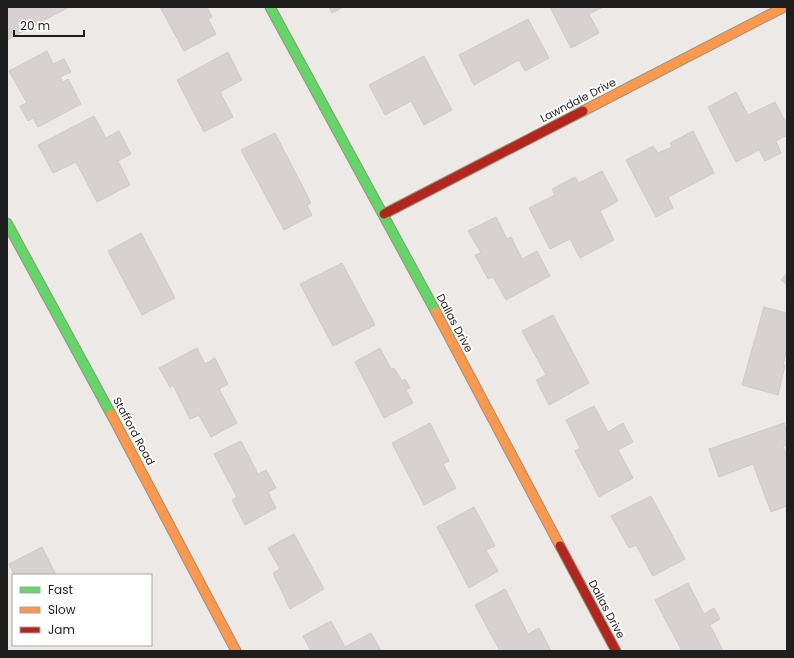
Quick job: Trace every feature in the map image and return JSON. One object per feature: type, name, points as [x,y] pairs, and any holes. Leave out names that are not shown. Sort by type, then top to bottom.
[{"type":"street","name":"Dallas Drive","points":[[270,7],[384,214],[616,651]]},
{"type":"street","name":"Lawndale Drive","points":[[384,214],[784,7]]},
{"type":"street","name":"Stafford Road","points":[[7,223],[91,376],[236,651]]},
{"type":"building","points":[[7,7],[69,7],[7,40]]},
{"type":"building","points":[[160,7],[207,7],[212,17],[208,19],[216,34],[184,51]]},
{"type":"building","points":[[329,7],[343,7],[332,13]]},
{"type":"building","points":[[550,7],[603,7],[589,14],[599,33],[571,48]]},
{"type":"building","points":[[528,19],[549,58],[525,71],[519,60],[474,85],[459,55]]},
{"type":"building","points":[[47,51],[53,64],[64,59],[71,72],[60,77],[63,82],[68,79],[81,104],[38,127],[33,118],[28,121],[20,106],[27,103],[9,71]]},
{"type":"building","points":[[228,52],[242,80],[220,92],[233,117],[204,132],[177,80]]},
{"type":"building","points":[[424,56],[452,110],[424,125],[411,101],[385,115],[369,85]]},
{"type":"building","points":[[736,92],[748,115],[775,102],[787,125],[787,135],[776,141],[781,153],[765,161],[759,150],[736,162],[708,107]]},
{"type":"building","points":[[94,116],[106,138],[119,131],[131,154],[118,161],[130,185],[97,202],[76,162],[53,173],[38,145]]},
{"type":"building","points":[[693,131],[714,173],[668,197],[673,208],[656,217],[626,160],[653,146],[658,153],[672,147],[670,143]]},
{"type":"building","points":[[275,133],[311,203],[307,205],[312,215],[284,230],[241,150]]},
{"type":"building","points":[[602,171],[618,201],[600,211],[614,240],[580,258],[570,239],[550,249],[529,208],[555,195],[552,189],[575,177],[579,183]]},
{"type":"building","points":[[496,217],[507,239],[511,237],[522,259],[537,251],[550,276],[506,300],[493,277],[488,279],[475,255],[481,253],[468,231]]},
{"type":"building","points":[[141,233],[175,298],[142,315],[108,251]]},
{"type":"building","points":[[342,263],[375,325],[333,346],[300,284]]},
{"type":"building","points":[[787,273],[787,285],[781,280]]},
{"type":"building","points":[[764,307],[787,313],[787,347],[783,365],[785,365],[778,395],[742,385]]},
{"type":"building","points":[[553,315],[589,383],[549,405],[536,380],[546,375],[522,331]]},
{"type":"building","points":[[197,348],[205,364],[215,358],[228,384],[219,389],[237,423],[211,437],[199,415],[190,419],[173,385],[170,387],[159,368]]},
{"type":"building","points":[[380,348],[391,369],[394,368],[402,381],[405,379],[410,388],[406,390],[413,403],[384,418],[355,362]]},
{"type":"building","points":[[594,406],[608,432],[623,423],[633,442],[618,450],[633,478],[599,497],[575,451],[580,448],[566,420]]},
{"type":"building","points":[[430,423],[449,461],[443,464],[456,488],[424,505],[392,443]]},
{"type":"building","points":[[784,423],[787,432],[787,445],[783,446],[787,456],[787,506],[771,512],[753,464],[719,477],[709,449]]},
{"type":"building","points":[[241,441],[258,474],[266,470],[276,488],[268,492],[276,508],[245,525],[232,500],[237,497],[214,454]]},
{"type":"building","points":[[651,496],[685,559],[653,576],[636,545],[629,548],[611,516]]},
{"type":"building","points":[[474,507],[495,546],[486,550],[498,571],[469,588],[437,527]]},
{"type":"building","points":[[294,534],[324,589],[290,609],[273,573],[280,569],[268,548]]},
{"type":"building","points":[[42,547],[56,574],[14,574],[9,564]]},
{"type":"building","points":[[688,583],[704,614],[714,608],[720,619],[710,625],[723,651],[682,651],[655,600]]},
{"type":"building","points":[[505,589],[528,634],[539,628],[551,651],[500,651],[475,605]]},
{"type":"building","points":[[331,621],[345,647],[371,633],[381,651],[311,651],[303,636]]},
{"type":"traffic: fast","points":[[270,7],[436,312]]},
{"type":"traffic: fast","points":[[7,223],[111,414]]},
{"type":"traffic: slow","points":[[583,111],[784,7]]},
{"type":"traffic: slow","points":[[436,312],[560,546]]},
{"type":"traffic: slow","points":[[111,414],[236,651]]},
{"type":"traffic: jam","points":[[384,214],[583,111]]},
{"type":"traffic: jam","points":[[560,546],[616,651]]}]
